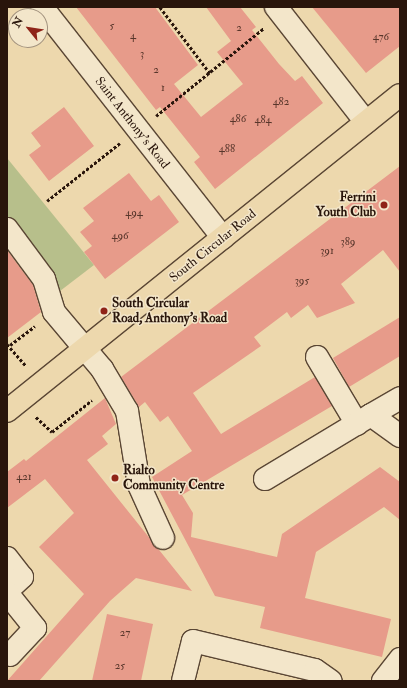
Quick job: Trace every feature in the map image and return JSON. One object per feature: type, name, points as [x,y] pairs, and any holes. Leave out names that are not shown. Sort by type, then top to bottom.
[{"type":"main road","name":"South Circular Road","points":[[7,411],[399,97]]},
{"type":"street","name":"Saint Anthony's Road","points":[[42,7],[223,238]]},
{"type":"street","points":[[276,7],[366,122]]},
{"type":"street","points":[[7,229],[44,279],[54,312],[86,348],[126,411],[139,485],[163,538]]},
{"type":"street","points":[[317,357],[364,419],[400,436]]},
{"type":"street","points":[[265,479],[400,398]]},
{"type":"street","points":[[7,558],[22,577],[7,592],[35,628],[10,655]]},
{"type":"street","points":[[183,681],[193,641],[315,670],[331,681]]},
{"type":"street","points":[[383,681],[400,659]]},
{"type":"path","points":[[160,7],[210,73]]},
{"type":"path","points":[[158,114],[262,30]]},
{"type":"path","points":[[47,201],[118,145]]},
{"type":"path","points":[[40,384],[9,345],[54,312]]},
{"type":"path","points":[[36,416],[52,432],[109,386]]},
{"type":"green space","points":[[7,158],[94,265],[60,291],[7,221]]},
{"type":"building","points":[[76,7],[155,7],[198,65],[174,84],[201,117],[243,84],[217,52],[231,41],[206,7],[240,7],[256,27],[252,30],[279,64],[295,81],[302,76],[323,103],[215,189],[194,162],[200,157],[160,107],[156,110]]},
{"type":"building","points":[[312,7],[400,7],[400,46],[366,73]]},
{"type":"building","points":[[64,107],[94,146],[49,181],[29,155],[41,146],[31,133]]},
{"type":"building","points":[[400,166],[400,272],[383,250],[341,284],[355,303],[317,318],[308,305],[291,318],[287,312],[254,337],[261,346],[193,393],[221,434],[315,377],[332,406],[182,495],[193,513],[191,537],[277,557],[282,534],[380,467],[400,482],[400,520],[384,507],[316,552],[305,598],[391,619],[382,657],[260,628],[265,607],[215,596],[152,477],[192,451],[168,416],[160,422],[145,402],[139,407],[121,377]]},
{"type":"building","points":[[129,173],[151,201],[159,195],[179,222],[105,279],[84,252],[92,246],[80,232],[94,221],[83,208]]},
{"type":"building","points":[[7,250],[33,285],[41,312],[7,338]]},
{"type":"building","points":[[400,317],[400,356],[349,387],[333,358]]},
{"type":"building","points":[[105,398],[116,424],[102,436],[108,444],[87,460],[192,591],[136,578],[110,601],[39,681],[7,681],[84,594],[39,547],[74,513],[45,479],[7,508],[7,472],[24,459],[26,461]]},
{"type":"building","points":[[107,614],[153,624],[141,681],[92,681]]},
{"type":"place","name":"Ferrini Youth Club","points":[[384,205]]},
{"type":"place","name":"South Circular Road, Anthony's Road","points":[[104,311]]},
{"type":"place","name":"Rialto Community Centre","points":[[115,478]]}]
